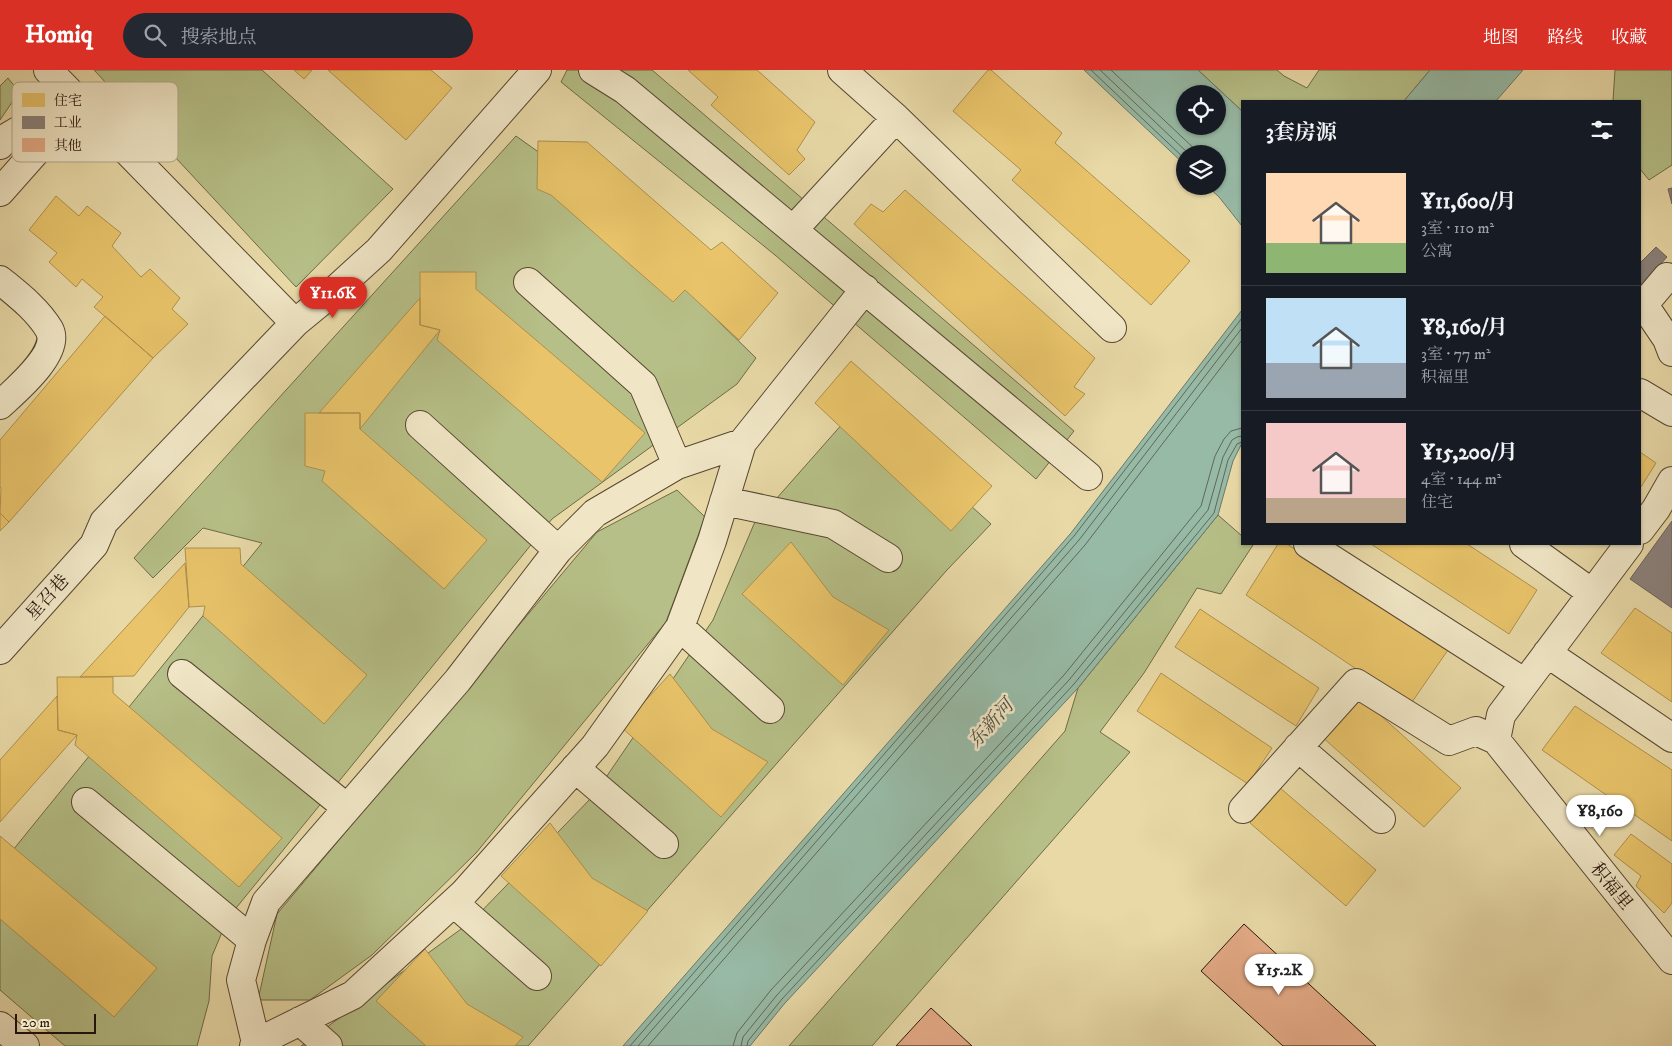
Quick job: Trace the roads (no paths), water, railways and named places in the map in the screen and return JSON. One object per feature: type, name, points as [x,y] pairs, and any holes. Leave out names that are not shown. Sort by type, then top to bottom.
[{"type":"street","points":[[48,70],[60,82]]},
{"type":"street","name":"星召巷","points":[[0,650],[94,544],[104,522],[295,323],[379,250],[538,70]]},
{"type":"street","points":[[593,70],[625,90],[1088,476]]},
{"type":"street","points":[[842,70],[896,118],[1112,328]]},
{"type":"street","points":[[793,230],[896,118]]},
{"type":"street","points":[[0,145],[12,134]]},
{"type":"street","points":[[0,192],[27,162]]},
{"type":"street","points":[[138,162],[295,323]]},
{"type":"street","points":[[1667,277],[1642,307],[1667,340],[1672,352]]},
{"type":"street","points":[[0,280],[33,308],[50,330],[50,349],[30,378],[0,405]]},
{"type":"street","points":[[528,282],[643,385],[677,465]]},
{"type":"street","points":[[742,443],[677,465],[595,514],[558,550],[458,680],[266,902],[252,940],[241,980],[255,1045],[352,995],[464,893],[595,746],[680,627],[712,541],[742,443],[865,290]]},
{"type":"street","points":[[1641,394],[1672,412]]},
{"type":"street","points":[[420,425],[558,550]]},
{"type":"street","points":[[1641,529],[1656,509],[1672,481]]},
{"type":"street","points":[[724,501],[833,524],[888,558]]},
{"type":"street","points":[[1310,545],[1525,683]]},
{"type":"street","points":[[1525,545],[1592,593]]},
{"type":"street","points":[[1243,809],[1356,683],[1449,741],[1476,731],[1496,740],[1501,715],[1628,545]]},
{"type":"street","points":[[680,627],[770,709]]},
{"type":"street","points":[[1547,653],[1672,738]]},
{"type":"street","points":[[182,674],[347,808]]},
{"type":"street","name":"积福里","points":[[1496,740],[1672,960]]},
{"type":"street","points":[[1298,747],[1381,819]]},
{"type":"street","points":[[575,768],[664,844]]},
{"type":"street","points":[[86,802],[252,940]]},
{"type":"street","points":[[454,903],[537,976]]},
{"type":"street","points":[[300,1022],[328,1046]]},
{"type":"street","points":[[0,1026],[24,1046]]},
{"type":"water","points":[[1084,70],[1198,70],[1214,85],[1176,85],[1176,135],[1226,135],[1226,96],[1241,110],[1241,225],[1217,195],[1226,195],[1226,145],[1176,145],[1176,157]]},
{"type":"water","points":[[1430,70],[1523,70],[1497,100],[1405,100]]},
{"type":"water","name":"东新河","points":[[1241,311],[1241,445],[1233,461],[1218,515],[1078,688],[785,1003],[750,1046],[623,1046],[1071,533]]}]
